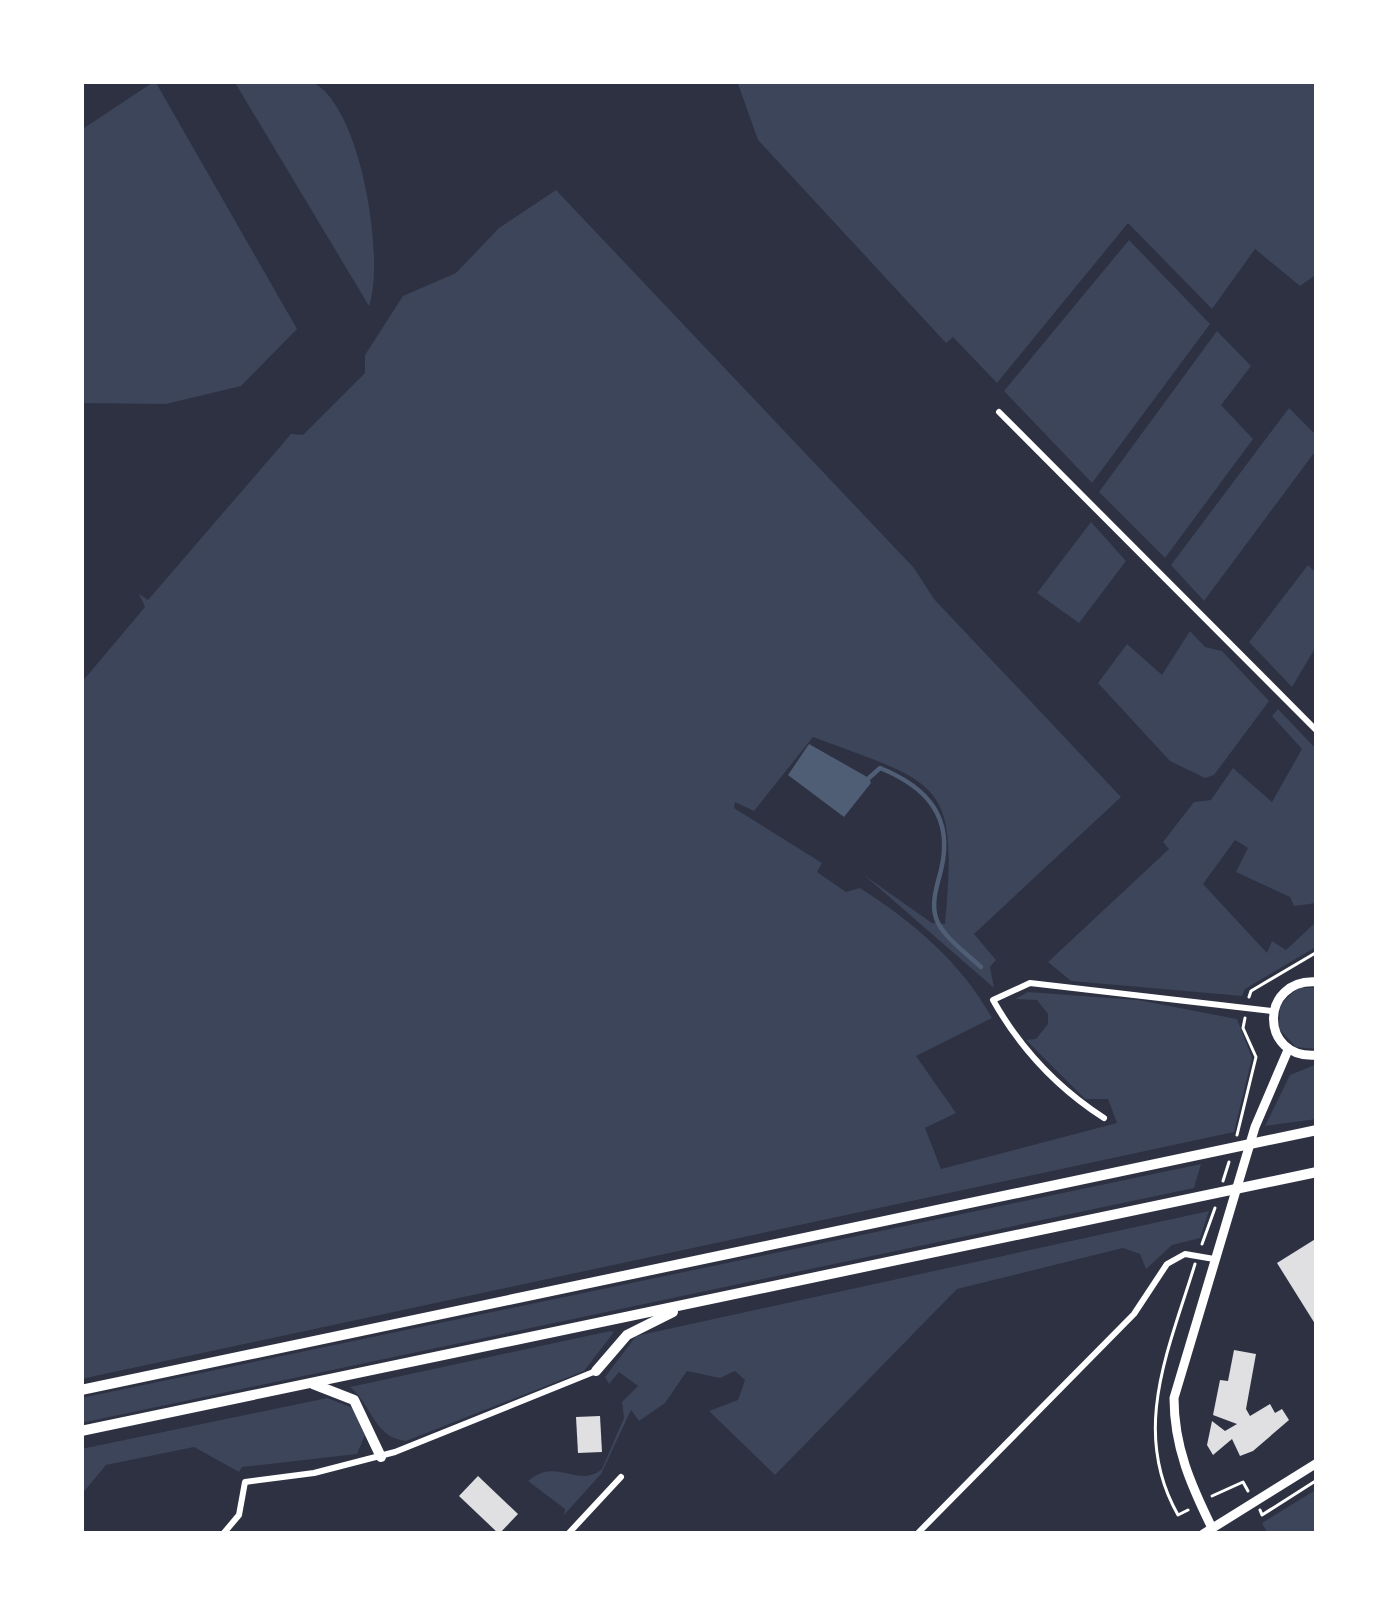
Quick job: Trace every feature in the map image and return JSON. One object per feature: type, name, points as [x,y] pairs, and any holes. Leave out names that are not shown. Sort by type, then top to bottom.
[{"type":"main road","points":[[81,1390],[1317,1130]]},
{"type":"main road","points":[[81,1431],[1317,1172]]},
{"type":"main road","points":[[596,1371],[631,1332],[698,1302]]},
{"type":"main road","points":[[310,1383],[354,1400],[381,1457]]},
{"type":"street","points":[[999,412],[1317,731]]},
{"type":"street","points":[[1317,982],[1290,986],[1272,1011],[1274,1033],[1288,1050],[1317,1055]]},
{"type":"street","points":[[1105,1118],[1068,1095],[993,1000],[1030,983],[1272,1011]]},
{"type":"street","points":[[1288,1050],[1255,1127],[1174,1398],[1180,1451],[1207,1531],[1317,1463]]},
{"type":"street","points":[[917,1534],[1134,1314],[1167,1264],[1198,1254],[1214,1259]]},
{"type":"street","points":[[223,1534],[239,1515],[245,1482],[381,1457],[596,1371]]},
{"type":"street","points":[[568,1534],[621,1477]]},
{"type":"path","points":[[1223,1181],[1256,1057],[1243,1028],[1251,991],[1317,952]]},
{"type":"path","points":[[1198,1254],[1217,1201]]},
{"type":"path","points":[[1262,1515],[1317,1480]]},
{"type":"path","points":[[1218,1493],[1243,1482],[1246,1489]]},
{"type":"shaded area","points":[[300,79],[317,85],[333,101],[346,125],[366,189],[374,256],[369,306],[234,81]]},
{"type":"shaded area","points":[[155,81],[297,329],[241,386],[166,404],[81,403],[81,130]]},
{"type":"shaded area","points":[[737,81],[1317,81],[1317,274],[1300,286],[1255,249],[1212,309],[1128,223],[997,383],[953,337],[946,343],[758,140]]},
{"type":"shaded area","points":[[556,190],[914,568],[934,599],[1121,797],[974,934],[996,960],[990,967],[994,988],[864,875],[932,923],[945,924],[948,841],[943,814],[932,794],[915,779],[813,737],[754,811],[735,802],[734,808],[822,863],[817,872],[846,892],[860,888],[917,929],[951,961],[992,1018],[916,1056],[956,1113],[925,1128],[941,1169],[1117,1123],[1108,1099],[1085,1099],[1026,1040],[1036,1039],[1048,1024],[1048,1014],[1037,1000],[1015,999],[1028,992],[1138,1000],[1237,1019],[1252,1058],[1234,1132],[81,1379],[81,683],[145,607],[139,594],[148,600],[291,434],[303,435],[365,373],[365,355],[403,296],[456,273],[499,228]]},
{"type":"shaded area","points":[[1129,240],[1210,324],[1092,483],[1004,391]]},
{"type":"shaded area","points":[[1217,331],[1251,366],[1221,405],[1253,439],[1165,558],[1099,492]]},
{"type":"shaded area","points":[[1289,408],[1317,436],[1317,449],[1204,601],[1171,565]]},
{"type":"shaded area","points":[[1091,522],[1126,561],[1079,623],[1037,593]]},
{"type":"shaded area","points":[[1308,565],[1317,574],[1317,645],[1292,687],[1249,642]]},
{"type":"shaded area","points":[[1190,631],[1205,647],[1222,651],[1269,701],[1214,775],[1205,778],[1170,761],[1098,683],[1127,644],[1162,675]]},
{"type":"shaded area","points":[[1278,709],[1317,750],[1317,903],[1294,906],[1290,897],[1236,872],[1248,848],[1235,840],[1203,884],[1267,953],[1272,941],[1286,950],[1317,921],[1314,948],[1245,989],[1242,996],[1071,981],[1048,962],[1169,849],[1163,842],[1194,802],[1211,800],[1233,768],[1272,802],[1302,749],[1272,716]]},
{"type":"shaded area","points":[[809,744],[869,778],[871,783],[844,817],[788,775]]},
{"type":"shaded area","points":[[1298,988],[1317,988],[1317,1049],[1296,1047],[1279,1029],[1280,1005]]},
{"type":"shaded area","points":[[1317,1064],[1317,1119],[1265,1126],[1290,1075]]},
{"type":"shaded area","points":[[1201,1164],[1194,1188],[81,1423],[81,1398]]},
{"type":"shaded area","points":[[1209,1211],[1200,1238],[1172,1245],[1146,1269],[1140,1254],[1123,1248],[957,1289],[775,1475],[709,1411],[738,1400],[745,1380],[735,1371],[720,1378],[687,1371],[665,1403],[639,1421],[631,1410],[601,1474],[564,1515],[565,1509],[528,1481],[548,1471],[584,1476],[602,1469],[624,1418],[622,1402],[638,1386],[619,1372],[609,1384],[605,1377],[636,1336]]},
{"type":"shaded area","points":[[614,1332],[584,1371],[406,1441],[387,1434],[350,1387]]},
{"type":"shaded area","points":[[327,1398],[353,1408],[365,1435],[357,1454],[242,1467],[239,1472],[194,1447],[106,1465],[81,1495],[81,1449]]},
{"type":"shaded area","points":[[1317,1489],[1317,1534],[1268,1534],[1262,1523]]},
{"type":"building","points":[[1317,1238],[1317,1327],[1277,1263]]},
{"type":"building","points":[[1234,1350],[1256,1354],[1246,1409],[1250,1416],[1270,1404],[1275,1413],[1282,1409],[1289,1420],[1253,1451],[1240,1456],[1232,1439],[1213,1455],[1207,1445],[1212,1421],[1225,1431],[1237,1424],[1213,1415],[1220,1380],[1228,1381]]},
{"type":"building","points":[[600,1416],[602,1452],[578,1453],[576,1417]]},
{"type":"building","points":[[478,1476],[518,1514],[499,1534],[459,1496]]},
{"type":"waterway","points":[[869,778],[880,768],[911,784],[933,806],[944,834],[934,900],[936,918],[949,938],[981,967]]}]
